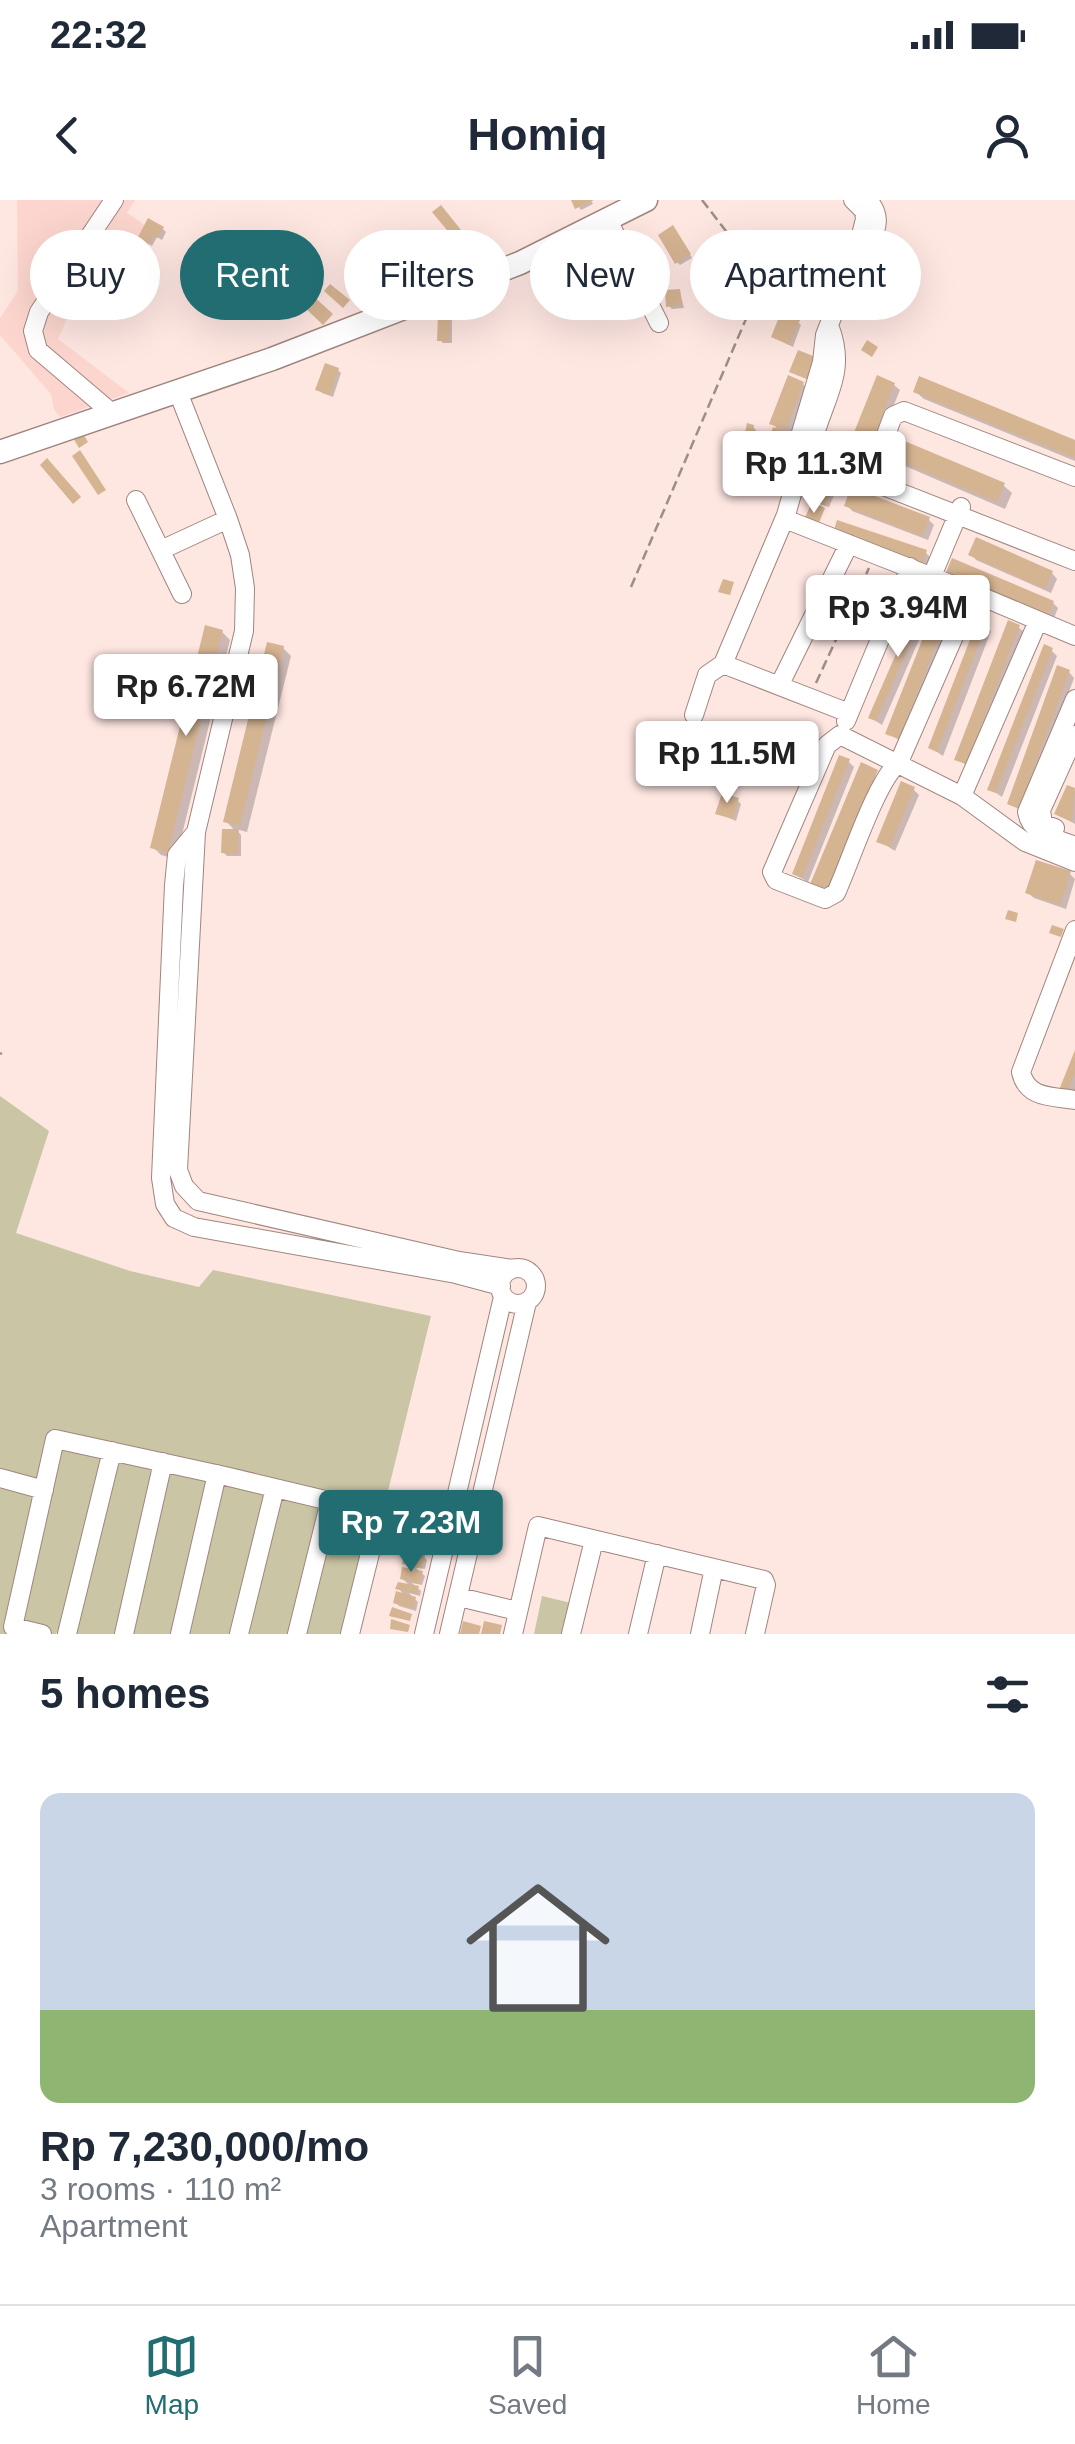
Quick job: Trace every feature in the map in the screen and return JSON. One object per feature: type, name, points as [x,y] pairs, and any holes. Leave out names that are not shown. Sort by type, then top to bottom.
[{"type":"main road","points":[[0,452],[178,392],[520,263],[646,200]]},
{"type":"street","points":[[112,413],[38,350],[33,331],[39,312],[114,200]]},
{"type":"street","points":[[853,200],[865,216],[864,230]]},
{"type":"street","points":[[868,200],[879,219],[871,230]]},
{"type":"street","points":[[608,220],[658,323]]},
{"type":"street","points":[[834,320],[800,447],[818,450],[959,511],[1075,550]]},
{"type":"street","points":[[178,392],[240,555],[245,588],[244,631],[196,832],[178,1170],[184,1186],[198,1201],[459,1261],[524,1269],[535,1280],[535,1291],[526,1302],[448,1634]]},
{"type":"street","points":[[872,472],[894,416],[904,410],[1075,478]]},
{"type":"street","points":[[810,448],[1075,561]]},
{"type":"street","points":[[694,715],[707,675],[724,664],[810,448]]},
{"type":"street","points":[[136,500],[182,594]]},
{"type":"street","points":[[932,576],[959,511]]},
{"type":"street","points":[[786,515],[790,521],[1075,636]]},
{"type":"street","points":[[161,550],[228,520]]},
{"type":"street","points":[[780,684],[848,544]]},
{"type":"street","points":[[910,567],[840,735],[827,745],[810,781],[772,872],[776,880],[832,898],[893,767],[899,762],[973,593]]},
{"type":"street","points":[[962,796],[1038,621]]},
{"type":"street","points":[[724,664],[849,714]]},
{"type":"street","points":[[1075,699],[1028,812],[1038,831],[1075,846]]},
{"type":"street","points":[[840,735],[962,796],[1025,842],[1075,862]]},
{"type":"street","points":[[1034,820],[1075,735]]},
{"type":"street","points":[[998,822],[1034,820],[1075,836]]},
{"type":"street","points":[[196,832],[176,855],[172,924],[160,1158],[165,1204],[174,1218],[194,1227],[456,1274],[502,1292],[513,1303],[526,1302]]},
{"type":"street","points":[[1075,930],[1021,1072],[1030,1091],[1075,1100]]},
{"type":"street","points":[[424,1634],[504,1276],[512,1269]]},
{"type":"street","points":[[42,1634],[12,1626],[56,1439],[448,1530],[471,1532]]},
{"type":"street","points":[[66,1634],[112,1452]]},
{"type":"street","points":[[124,1634],[163,1462]]},
{"type":"street","points":[[180,1634],[217,1474]]},
{"type":"street","points":[[0,1478],[44,1490]]},
{"type":"street","points":[[239,1634],[275,1488]]},
{"type":"street","points":[[297,1634],[330,1501]]},
{"type":"street","points":[[350,1634],[380,1513]]},
{"type":"street","points":[[513,1634],[538,1526],[764,1580],[755,1634]]},
{"type":"street","points":[[571,1634],[594,1540]]},
{"type":"street","points":[[638,1634],[657,1554]]},
{"type":"street","points":[[700,1634],[714,1568]]},
{"type":"street","points":[[431,1605],[457,1603],[517,1611]]},
{"type":"path","points":[[631,587],[755,298],[753,266],[702,200]]},
{"type":"path","points":[[810,697],[876,553]]},
{"type":"shaded area","points":[[17,200],[135,200],[127,213],[152,230],[30,230],[30,320],[66,320],[58,339],[129,393],[60,417],[51,394],[0,335],[0,318],[18,291]]},
{"type":"shaded area","points":[[0,1096],[49,1131],[16,1233],[130,1271],[199,1287],[213,1270],[431,1316],[353,1634],[75,1634],[58,1630],[56,1634],[0,1634]]},
{"type":"shaded area","points":[[542,1596],[571,1603],[564,1634],[534,1634]]},
{"type":"building","points":[[571,200],[594,200],[575,209]]},
{"type":"building","points":[[441,205],[461,230],[447,230],[432,212]]},
{"type":"building","points":[[148,218],[164,227],[160,234],[160,230],[142,230]]},
{"type":"building","points":[[673,225],[690,252],[675,264],[670,255],[670,230],[666,230]]},
{"type":"building","points":[[330,284],[344,295],[344,307],[343,308],[324,291]]},
{"type":"building","points":[[680,289],[682,305],[670,306],[670,290]]},
{"type":"building","points":[[324,306],[333,314],[323,325],[318,320],[324,320]]},
{"type":"building","points":[[438,320],[450,320],[449,341],[437,341]]},
{"type":"building","points":[[778,320],[800,320],[789,345],[771,337]]},
{"type":"building","points":[[867,340],[878,347],[872,357],[861,350]]},
{"type":"building","points":[[798,350],[818,358],[809,380],[789,372]]},
{"type":"building","points":[[325,363],[339,368],[330,395],[315,390]]},
{"type":"building","points":[[788,375],[804,382],[786,430],[769,424]]},
{"type":"building","points":[[877,375],[895,383],[868,452],[849,445]]},
{"type":"building","points":[[919,376],[1075,440],[1075,458],[913,392]]},
{"type":"building","points":[[747,423],[754,425],[751,447],[742,446],[743,439],[737,439],[738,432],[745,433]]},
{"type":"building","points":[[773,427],[791,434],[784,453],[767,446]]},
{"type":"building","points":[[82,432],[88,442],[79,448],[73,438]]},
{"type":"building","points":[[895,437],[1005,483],[997,502],[887,456]]},
{"type":"building","points":[[80,450],[106,490],[98,495],[72,456]]},
{"type":"building","points":[[47,458],[81,497],[73,504],[40,465]]},
{"type":"building","points":[[823,476],[836,481],[826,506],[814,501]]},
{"type":"building","points":[[851,487],[930,517],[922,536],[844,506]]},
{"type":"building","points":[[812,502],[825,508],[816,530],[802,524]]},
{"type":"building","points":[[837,520],[927,550],[923,563],[833,533]]},
{"type":"building","points":[[976,537],[1053,571],[1045,589],[968,555]]},
{"type":"building","points":[[952,558],[1054,601],[1048,615],[946,572]]},
{"type":"building","points":[[723,579],[734,582],[730,595],[718,592]]},
{"type":"building","points":[[920,599],[928,602],[876,721],[868,718]]},
{"type":"building","points":[[938,600],[951,606],[899,739],[885,734]]},
{"type":"building","points":[[978,619],[987,623],[937,752],[928,748]]},
{"type":"building","points":[[1008,620],[1020,625],[966,764],[954,760]]},
{"type":"building","points":[[205,625],[223,630],[168,853],[150,848]]},
{"type":"building","points":[[267,642],[284,646],[240,826],[223,822]]},
{"type":"building","points":[[1044,644],[1053,648],[996,793],[987,790]]},
{"type":"building","points":[[1057,665],[1070,670],[1019,809],[1007,804]]},
{"type":"building","points":[[732,752],[743,758],[740,766],[729,760]]},
{"type":"building","points":[[839,755],[850,759],[802,878],[792,874]]},
{"type":"building","points":[[861,762],[878,770],[826,897],[808,889]]},
{"type":"building","points":[[901,781],[915,787],[890,847],[876,842]]},
{"type":"building","points":[[1067,785],[1075,788],[1072,822],[1054,814]]},
{"type":"building","points":[[722,793],[739,798],[733,819],[715,814]]},
{"type":"building","points":[[222,829],[239,829],[238,854],[221,853]]},
{"type":"building","points":[[1036,860],[1071,871],[1060,905],[1025,893]]},
{"type":"building","points":[[1008,910],[1018,913],[1016,922],[1005,919]]},
{"type":"building","points":[[1052,925],[1064,929],[1061,937],[1049,933]]},
{"type":"building","points":[[1075,1050],[1075,1074],[1067,1093],[1059,1090]]},
{"type":"building","points":[[404,1550],[425,1555],[422,1568],[402,1564]]},
{"type":"building","points":[[402,1567],[423,1571],[419,1584],[400,1579]]},
{"type":"building","points":[[398,1582],[419,1586],[417,1594],[395,1589]]},
{"type":"building","points":[[396,1591],[416,1597],[413,1609],[393,1603]]},
{"type":"building","points":[[392,1607],[412,1614],[410,1621],[389,1616]]},
{"type":"building","points":[[391,1619],[410,1625],[408,1632],[390,1629]]},
{"type":"building","points":[[463,1621],[481,1626],[479,1634],[460,1634]]},
{"type":"building","points":[[484,1621],[502,1625],[500,1634],[481,1634]]}]
